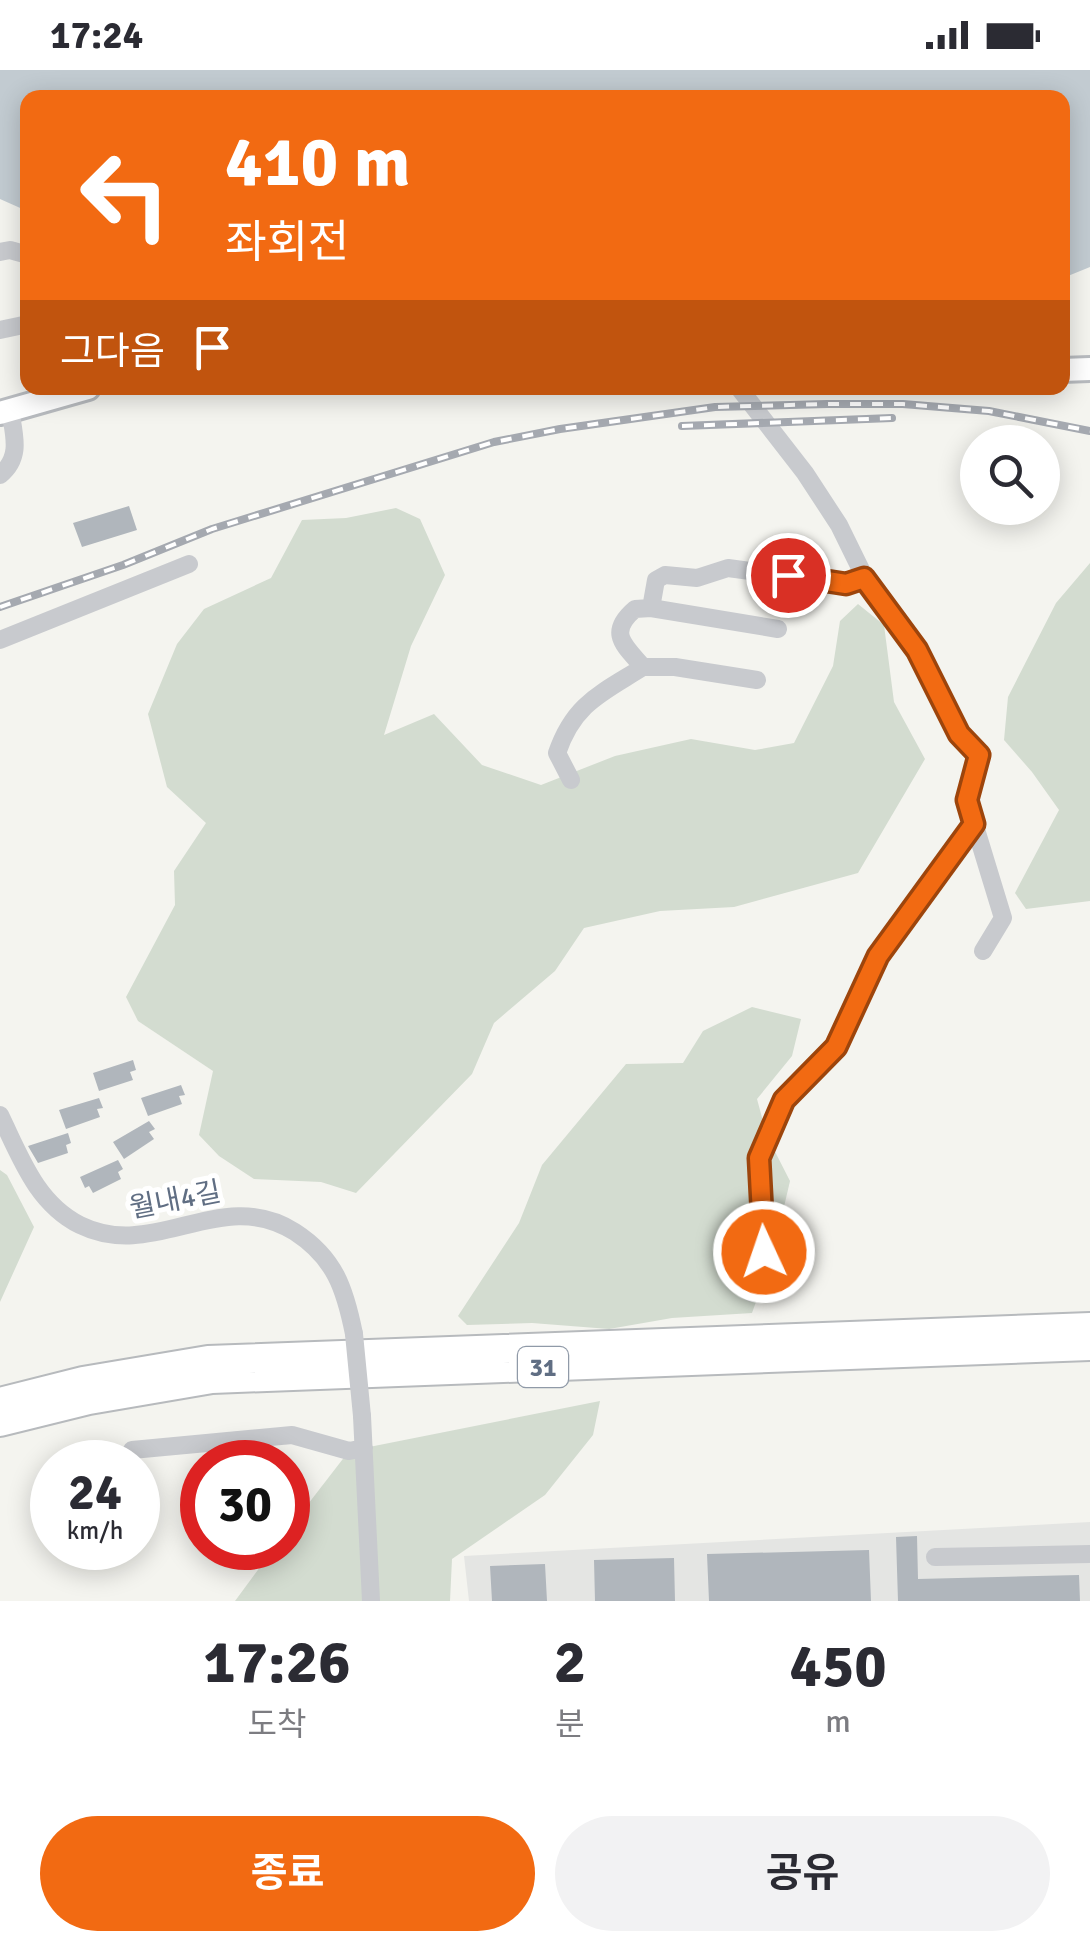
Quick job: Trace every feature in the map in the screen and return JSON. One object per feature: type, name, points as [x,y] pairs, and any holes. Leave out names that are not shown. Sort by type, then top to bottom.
[{"type":"highway","name":"31","points":[[0,1402],[83,1381],[208,1360],[1087,1343]]},
{"type":"highway","name":"31","points":[[0,1422],[89,1400],[212,1379],[1087,1343]]},
{"type":"main road","points":[[5,411],[63,395]]},
{"type":"street","points":[[745,395],[792,452],[839,524],[864,578],[917,650],[959,734],[979,755],[967,800],[1003,918],[983,951]]},
{"type":"street","points":[[0,474],[14,459],[16,441],[5,411]]},
{"type":"street","points":[[0,640],[189,564]]},
{"type":"street","points":[[651,608],[656,580],[666,575],[697,578],[728,568],[846,584],[864,578]]},
{"type":"street","points":[[643,667],[620,638],[622,621],[635,609],[651,608],[778,629]]},
{"type":"street","points":[[571,780],[557,753],[564,734],[593,696],[643,667],[675,667],[758,680]]},
{"type":"street","points":[[752,1293],[764,1252],[759,1158],[784,1100],[836,1047],[878,956],[974,824]]},
{"type":"street","name":"월내4길","points":[[0,1115],[35,1185],[51,1205],[78,1224],[122,1238],[141,1237],[238,1214],[269,1218],[318,1248],[346,1296],[354,1334],[364,1448]]},
{"type":"street","points":[[160,1447],[292,1435],[349,1451],[364,1448],[371,1601]]},
{"type":"street","points":[[935,1557],[1090,1554]]},
{"type":"shaded area","points":[[0,70],[1090,70],[1090,267],[1070,275],[1070,90],[20,90],[20,208],[0,199]]},
{"type":"shaded area","points":[[396,508],[420,519],[445,575],[411,646],[384,735],[434,714],[482,765],[541,785],[615,756],[691,739],[755,750],[794,743],[833,666],[840,621],[858,604],[884,625],[894,702],[925,759],[858,873],[734,907],[660,911],[584,928],[555,971],[494,1023],[472,1074],[356,1193],[321,1182],[254,1179],[219,1156],[199,1135],[213,1071],[138,1021],[126,997],[175,905],[174,871],[206,823],[167,787],[148,714],[177,644],[204,609],[271,578],[302,520],[346,518]]},
{"type":"shaded area","points":[[1090,563],[1090,901],[1026,909],[1015,893],[1059,810],[1004,740],[1008,697],[1056,603]]},
{"type":"shaded area","points":[[752,1007],[801,1019],[792,1056],[757,1099],[767,1136],[790,1181],[773,1254],[752,1313],[672,1318],[609,1329],[532,1323],[467,1325],[458,1316],[519,1223],[542,1165],[626,1064],[683,1063],[703,1031]]},
{"type":"shaded area","points":[[0,1170],[7,1175],[34,1227],[0,1302]]},
{"type":"shaded area","points":[[600,1401],[593,1435],[545,1495],[452,1559],[450,1601],[235,1601],[258,1570],[310,1570],[310,1502],[349,1451]]},
{"type":"shaded area","points":[[1090,1522],[1090,1601],[469,1601],[464,1556]]},
{"type":"building","points":[[129,506],[137,530],[82,547],[73,523]]},
{"type":"building","points":[[133,1060],[133,1080],[99,1091],[93,1073]]},
{"type":"building","points":[[181,1085],[185,1095],[179,1096],[182,1104],[148,1116],[141,1098]]},
{"type":"building","points":[[99,1098],[103,1108],[97,1109],[100,1117],[66,1129],[59,1110]]},
{"type":"building","points":[[149,1121],[155,1129],[149,1132],[154,1139],[124,1159],[113,1142]]},
{"type":"building","points":[[68,1133],[68,1153],[38,1163],[28,1146]]},
{"type":"building","points":[[118,1160],[123,1169],[118,1172],[121,1179],[93,1193],[89,1186],[85,1188],[80,1177]]},
{"type":"building","points":[[917,1536],[918,1579],[1079,1575],[1080,1601],[898,1601],[896,1537]]},
{"type":"building","points":[[869,1550],[871,1601],[709,1601],[707,1554]]},
{"type":"building","points":[[674,1558],[675,1601],[595,1601],[594,1560]]},
{"type":"building","points":[[545,1564],[547,1601],[492,1601],[490,1566]]},
{"type":"railway","points":[[0,607],[123,565],[212,529],[494,442],[560,429],[715,407],[903,404],[989,411],[1090,431]]},
{"type":"railway","points":[[682,426],[892,418]]},
{"type":"route","points":[[764,1252],[759,1158],[784,1100],[836,1047],[878,956],[974,824],[967,800],[979,755],[959,734],[917,650],[864,578],[846,584],[788,575]]}]
